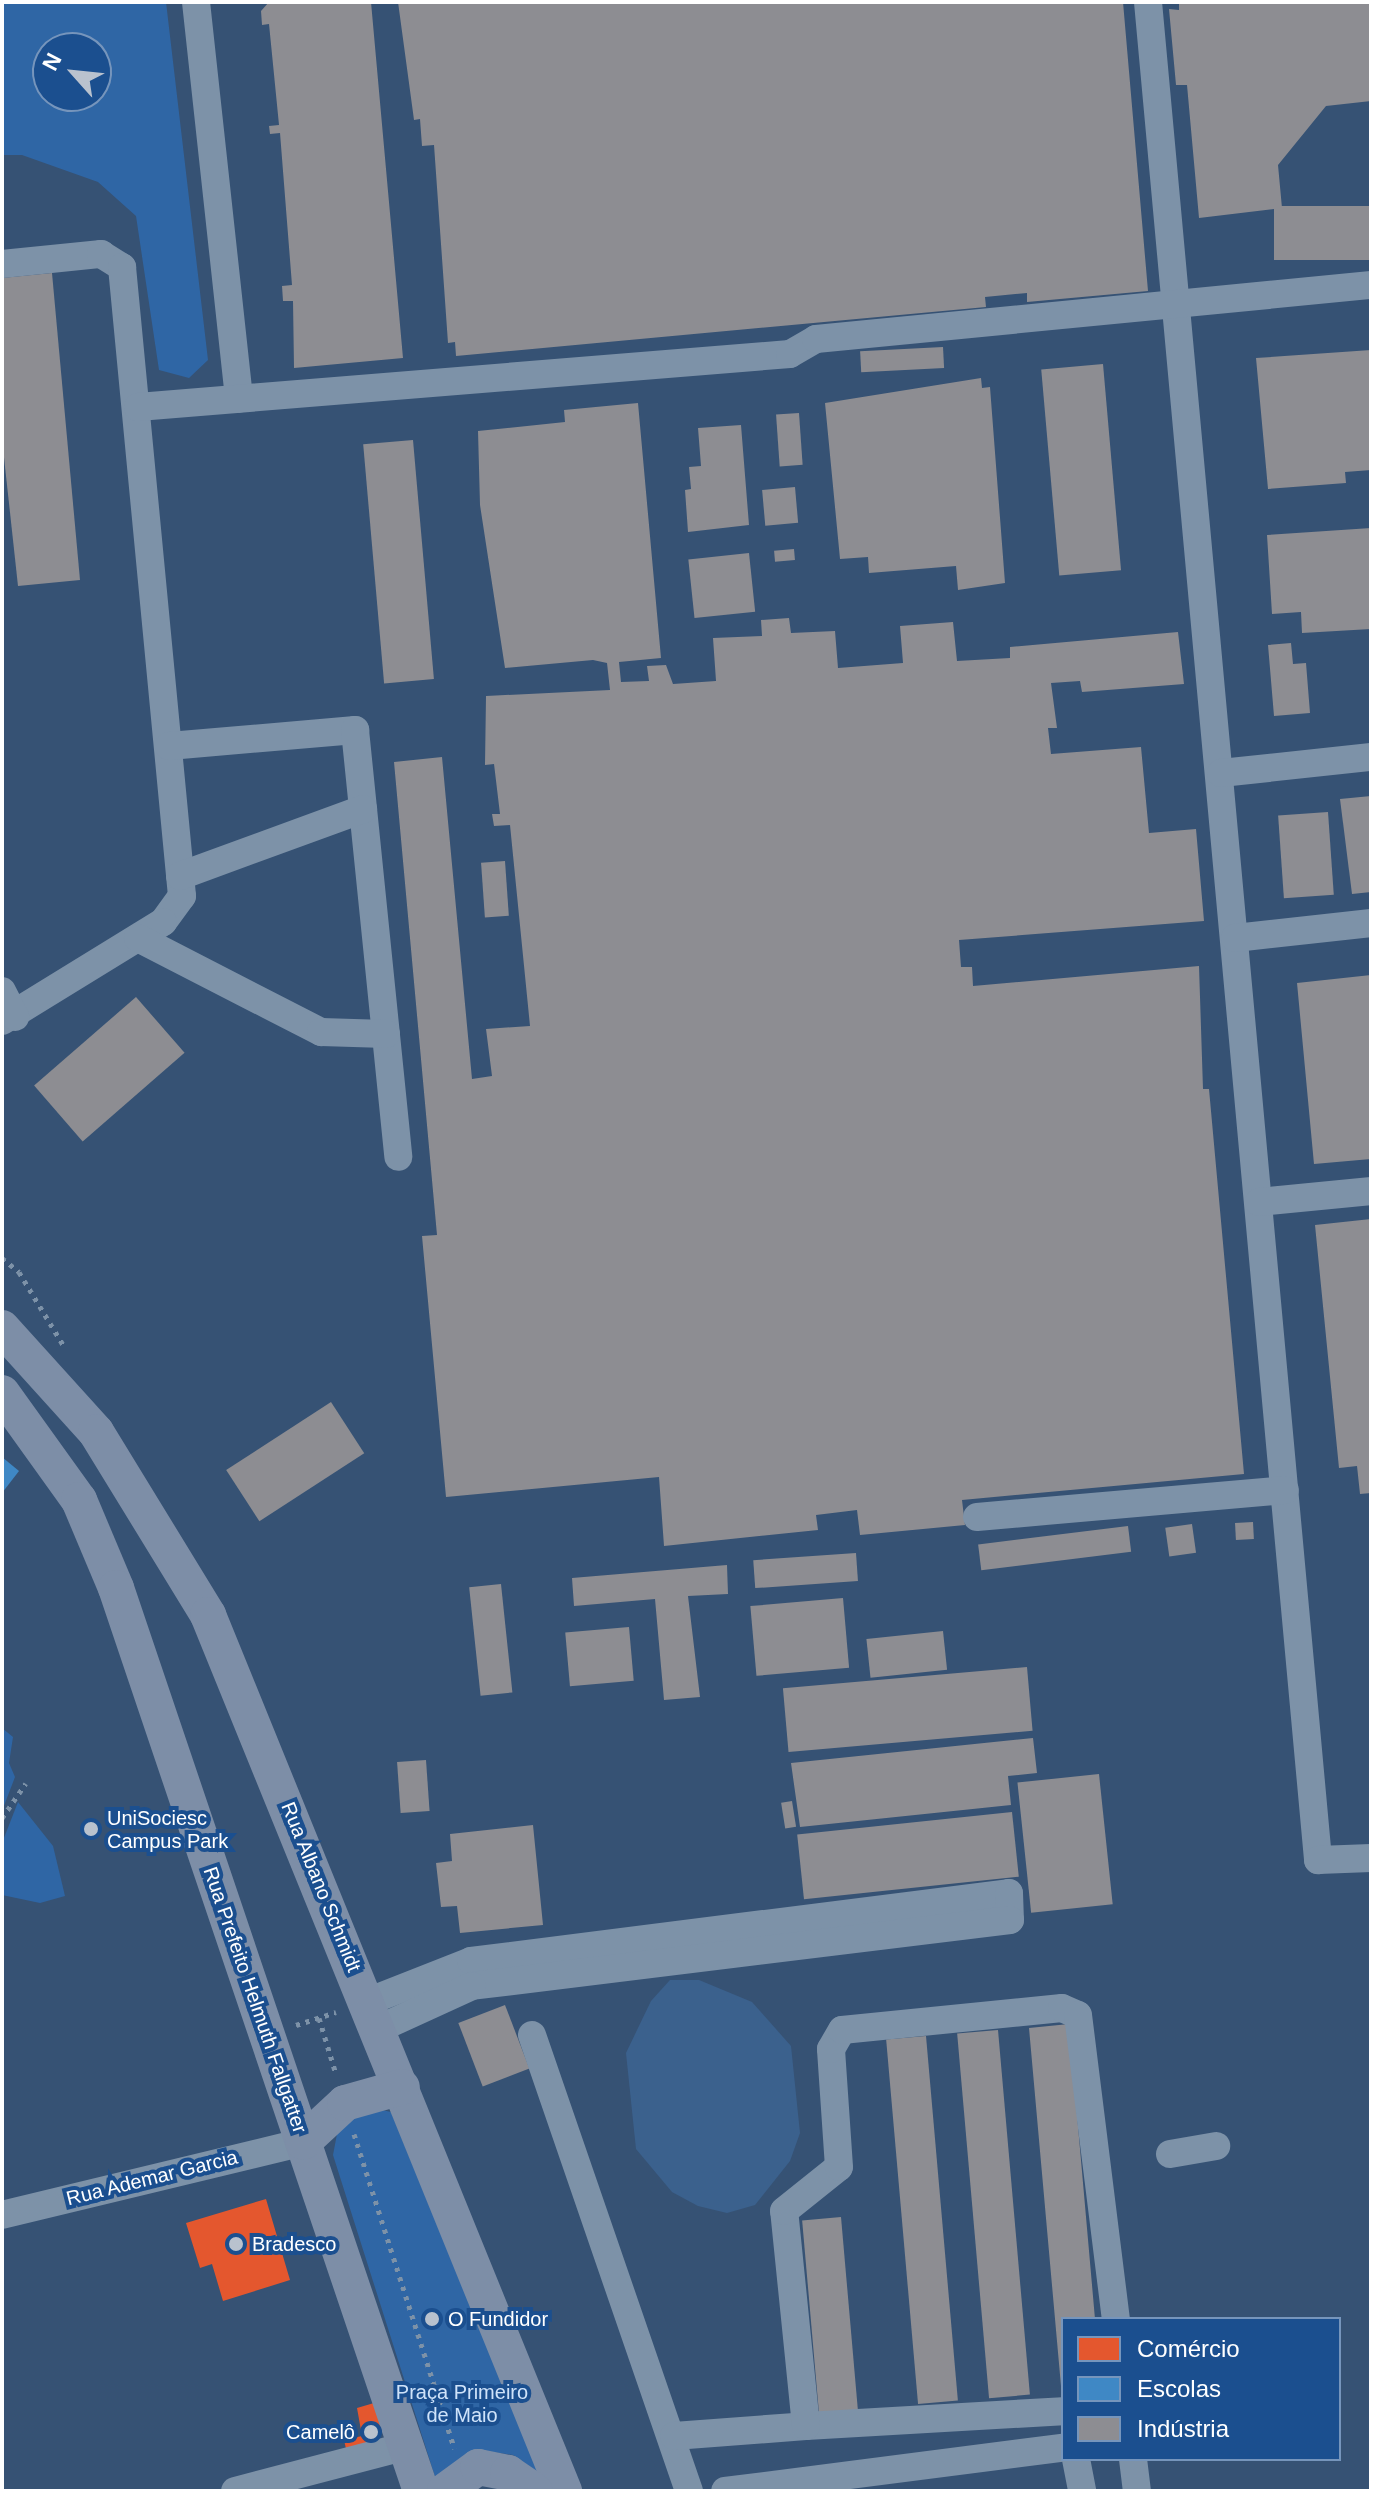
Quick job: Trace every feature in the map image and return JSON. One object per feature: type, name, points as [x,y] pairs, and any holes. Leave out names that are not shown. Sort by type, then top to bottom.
[{"type":"main road","name":"Rua Albano Schmidt","points":[[2,1328],[67,1392],[180,1560],[243,1693],[564,2491]]},
{"type":"main road","name":"Rua Prefeito Helmuth Fallgatter","points":[[2,1393],[55,1462],[96,1537],[421,2491]]},
{"type":"main road","points":[[303,2142],[345,2103],[402,2087]]},
{"type":"main road","points":[[454,2481],[492,2468],[535,2491]]},
{"type":"street","points":[[196,2],[239,399]]},
{"type":"street","points":[[1148,2],[1179,303],[1318,1860],[1371,1858]]},
{"type":"street","points":[[2,264],[101,254],[122,267],[138,407],[182,896],[163,922],[8,1019]]},
{"type":"street","points":[[138,407],[790,354],[816,339],[1371,285]]},
{"type":"street","points":[[169,746],[355,730],[398,1157]]},
{"type":"street","points":[[1221,773],[1371,757]]},
{"type":"street","points":[[180,876],[363,809]]},
{"type":"street","points":[[1235,938],[1371,923]]},
{"type":"street","points":[[138,938],[321,1032],[386,1034]]},
{"type":"street","points":[[2,991],[8,1019],[2,1043]]},
{"type":"street","points":[[1259,1202],[1371,1191]]},
{"type":"street","points":[[977,1517],[1285,1490]]},
{"type":"street","points":[[1009,1893],[1010,1920],[472,1986],[373,2015],[471,1961],[1009,1893]]},
{"type":"street","points":[[806,2426],[784,2211],[839,2167],[831,2049],[842,2030],[1062,2008],[1078,2015],[1116,2317]]},
{"type":"street","points":[[532,2035],[674,2436],[689,2491]]},
{"type":"street","name":"Rua Ademar Garcia","points":[[2,2215],[303,2142]]},
{"type":"street","points":[[1170,2154],[1216,2146]]},
{"type":"street","points":[[674,2436],[1056,2411]]},
{"type":"street","points":[[235,2491],[406,2446]]},
{"type":"street","points":[[725,2491],[1061,2448]]},
{"type":"street","points":[[1076,2461],[1082,2491]]},
{"type":"street","points":[[1115,2461],[1118,2491]]},
{"type":"street","points":[[1133,2461],[1137,2491]]},
{"type":"path","points":[[2,1818],[26,1783]]},
{"type":"path","points":[[267,2033],[319,2018],[373,2015]]},
{"type":"path","points":[[319,2018],[454,2481]]},
{"type":"green space","points":[[2,2],[166,2],[208,360],[189,378],[159,370],[136,216],[98,182],[22,155],[2,155]]},
{"type":"green space","points":[[2,1728],[13,1737],[9,1763],[15,1777],[2,1811]]},
{"type":"green space","points":[[18,1802],[53,1846],[65,1896],[40,1903],[2,1895],[2,1843]]},
{"type":"green space","name":"Praça Primeiro de Maio","points":[[382,2110],[391,2112],[538,2472],[513,2455],[485,2451],[437,2483],[333,2155],[337,2134],[354,2116]]},
{"type":"shaded area","points":[[670,1980],[699,1980],[752,2002],[791,2046],[800,2133],[790,2161],[755,2205],[727,2213],[698,2206],[672,2192],[636,2149],[626,2053],[651,2001]]},
{"type":"building: Comércio","name":"Bradesco","points":[[266,2199],[290,2280],[223,2301],[212,2264],[200,2268],[186,2223]]},
{"type":"building: Comércio","name":"Camelô","points":[[374,2403],[381,2427],[372,2447],[347,2453],[344,2440],[362,2436],[357,2408]]},
{"type":"building: Escolas","points":[[2,1457],[19,1471],[2,1493]]},
{"type":"building: Indústria","points":[[269,2],[371,2],[403,358],[294,368],[293,301],[283,301],[282,286],[292,285],[280,133],[270,134],[269,126],[279,125],[269,24],[262,25],[261,11]]},
{"type":"building: Indústria","points":[[398,2],[1123,2],[1148,291],[1027,302],[1027,293],[985,297],[986,307],[456,356],[455,342],[448,343],[434,145],[422,146],[420,119],[414,120]]},
{"type":"building: Indústria","points":[[1179,2],[1371,2],[1371,101],[1326,106],[1278,165],[1282,208],[1199,218],[1187,85],[1176,85],[1169,9],[1179,10]]},
{"type":"building: Indústria","points":[[1274,206],[1371,206],[1371,260],[1274,260]]},
{"type":"building: Indústria","points":[[52,273],[80,580],[18,586],[2,439],[2,278]]},
{"type":"building: Indústria","points":[[943,347],[944,368],[861,372],[860,351]]},
{"type":"building: Indústria","points":[[1371,350],[1371,470],[1345,472],[1346,483],[1268,489],[1256,358]]},
{"type":"building: Indústria","points":[[1103,364],[1121,570],[1059,576],[1041,369]]},
{"type":"building: Indústria","points":[[981,378],[982,388],[990,387],[1005,583],[958,590],[956,566],[869,573],[868,557],[840,559],[825,403]]},
{"type":"building: Indústria","points":[[638,403],[661,658],[619,662],[621,682],[649,681],[647,666],[666,665],[673,684],[716,681],[713,638],[762,636],[761,620],[789,618],[791,633],[835,631],[838,668],[903,663],[900,626],[953,622],[957,661],[1010,658],[1010,647],[1178,632],[1184,684],[1082,692],[1080,681],[1051,683],[1057,728],[1048,728],[1051,754],[1141,747],[1149,833],[1196,829],[1204,921],[959,940],[961,967],[972,967],[973,986],[1199,966],[1203,1089],[1209,1089],[1244,1474],[962,1500],[965,1525],[860,1535],[857,1510],[816,1515],[818,1530],[664,1546],[659,1477],[446,1497],[422,1236],[437,1235],[394,762],[442,757],[472,1079],[492,1076],[486,1029],[530,1026],[510,825],[494,826],[492,814],[500,814],[494,764],[485,765],[486,696],[610,690],[607,663],[593,660],[505,668],[480,505],[478,431],[565,422],[564,410]]},
{"type":"building: Indústria","points":[[799,413],[803,465],[780,466],[776,415]]},
{"type":"building: Indústria","points":[[741,425],[749,525],[688,532],[685,490],[691,489],[689,467],[701,466],[698,428]]},
{"type":"building: Indústria","points":[[413,440],[434,679],[384,683],[363,444]]},
{"type":"building: Indústria","points":[[795,487],[798,523],[765,526],[762,490]]},
{"type":"building: Indústria","points":[[1371,528],[1371,629],[1302,633],[1301,612],[1272,614],[1267,535]]},
{"type":"building: Indústria","points":[[794,549],[795,560],[775,562],[774,551]]},
{"type":"building: Indústria","points":[[749,553],[755,612],[695,618],[688,559]]},
{"type":"building: Indústria","points":[[1291,643],[1293,664],[1306,663],[1310,713],[1274,716],[1268,645]]},
{"type":"building: Indústria","points":[[1371,796],[1371,892],[1352,894],[1340,799]]},
{"type":"building: Indústria","points":[[1328,812],[1334,895],[1284,898],[1278,815]]},
{"type":"building: Indústria","points":[[505,861],[509,916],[485,918],[481,863]]},
{"type":"building: Indústria","points":[[1371,975],[1371,1159],[1314,1164],[1297,983]]},
{"type":"building: Indústria","points":[[136,997],[185,1053],[83,1141],[34,1086]]},
{"type":"building: Indústria","points":[[1371,1219],[1371,1493],[1360,1494],[1357,1466],[1339,1468],[1315,1225]]},
{"type":"building: Indústria","points":[[331,1402],[364,1453],[259,1521],[226,1470]]},
{"type":"building: Indústria","points":[[1253,1522],[1254,1539],[1236,1540],[1235,1523]]},
{"type":"building: Indústria","points":[[1192,1524],[1196,1553],[1169,1556],[1165,1528]]},
{"type":"building: Indústria","points":[[1128,1526],[1131,1552],[981,1570],[978,1544]]},
{"type":"building: Indústria","points":[[856,1553],[858,1581],[755,1588],[753,1560]]},
{"type":"building: Indústria","points":[[727,1565],[728,1594],[688,1596],[700,1697],[664,1700],[655,1599],[574,1606],[572,1578]]},
{"type":"building: Indústria","points":[[501,1584],[512,1692],[481,1696],[469,1587]]},
{"type":"building: Indústria","points":[[843,1598],[849,1668],[756,1676],[750,1606]]},
{"type":"building: Indústria","points":[[629,1627],[634,1681],[570,1686],[565,1633]]},
{"type":"building: Indústria","points":[[943,1631],[947,1670],[870,1678],[866,1639]]},
{"type":"building: Indústria","points":[[1027,1667],[1033,1731],[789,1752],[783,1688]]},
{"type":"building: Indústria","points":[[1033,1738],[1037,1773],[1008,1776],[1011,1805],[800,1827],[791,1763]]},
{"type":"building: Indústria","points":[[426,1760],[430,1811],[401,1813],[397,1762]]},
{"type":"building: Indústria","points":[[1099,1774],[1113,1904],[1031,1913],[1017,1783]]},
{"type":"building: Indústria","points":[[792,1801],[796,1827],[785,1828],[781,1803]]},
{"type":"building: Indústria","points":[[1012,1812],[1019,1877],[804,1899],[797,1835]]},
{"type":"building: Indústria","points":[[533,1825],[543,1925],[460,1933],[457,1906],[441,1907],[436,1863],[452,1861],[450,1834]]},
{"type":"building: Indústria","points":[[505,2005],[529,2068],[483,2086],[458,2023]]},
{"type":"building: Indústria","points":[[1069,2024],[1095,2317],[1061,2317],[1061,2386],[1029,2028]]},
{"type":"building: Indústria","points":[[998,2030],[1030,2395],[989,2398],[957,2034]]},
{"type":"building: Indústria","points":[[926,2036],[958,2401],[918,2404],[886,2039]]},
{"type":"building: Indústria","points":[[841,2217],[858,2411],[819,2415],[802,2220]]},
{"type":"place","name":"UniSociesc Campus Park","points":[[91,1829]]},
{"type":"place","name":"Bradesco","points":[[236,2244]]},
{"type":"place","name":"O Fundidor","points":[[432,2319]]},
{"type":"place","name":"Camelô","points":[[371,2432]]}]
